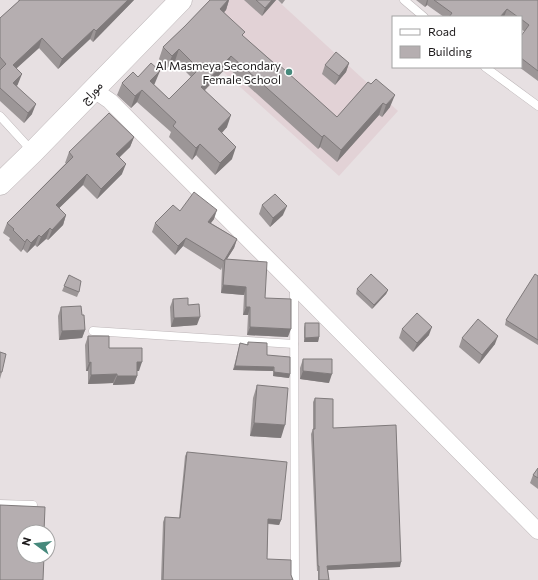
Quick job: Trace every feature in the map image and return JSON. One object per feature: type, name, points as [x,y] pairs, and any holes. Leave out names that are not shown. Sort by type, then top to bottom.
[{"type":"main road","name":"موراج","points":[[0,184],[181,0]]},
{"type":"street","points":[[94,90],[110,101],[538,531]]},
{"type":"lane","points":[[404,0],[423,16]]},
{"type":"lane","points":[[486,68],[538,106]]},
{"type":"lane","points":[[0,116],[33,152]]},
{"type":"lane","points":[[294,285],[295,580]]},
{"type":"lane","points":[[93,331],[294,344]]},
{"type":"lane","points":[[0,504],[33,505]]},
{"type":"shaded area","name":"Al Masmeya Secondary Female School","points":[[211,0],[277,0],[398,111],[339,176],[180,33]]},
{"type":"building","points":[[20,0],[128,0],[96,31],[94,29],[62,59],[42,38],[13,65],[22,74],[13,83],[36,104],[28,113],[0,88],[0,70],[6,64],[0,57],[0,18]]},
{"type":"building","points":[[210,0],[228,0],[220,9],[245,32],[242,35],[276,65],[277,63],[337,117],[368,82],[371,84],[376,79],[395,95],[386,105],[383,103],[341,150],[324,135],[322,137],[231,56],[201,87],[231,115],[218,129],[236,147],[220,163],[200,144],[196,148],[173,126],[176,122],[142,90],[135,96],[122,83],[133,72],[138,77],[151,63],[160,71],[150,81],[169,99],[199,69],[179,49],[172,56],[163,47]]},
{"type":"building","points":[[256,0],[272,0],[265,8]]},
{"type":"building","points":[[434,0],[538,0],[538,71],[522,59],[522,35],[529,25],[522,20],[522,16],[517,16],[507,9],[501,16],[450,16],[452,13]]},
{"type":"building","points":[[336,52],[349,63],[339,76],[325,65]]},
{"type":"building","points":[[109,113],[134,137],[116,154],[126,164],[101,189],[87,174],[56,205],[66,215],[52,230],[50,228],[41,237],[39,235],[31,243],[27,239],[25,242],[7,223],[73,157],[69,152]]},
{"type":"building","points":[[194,192],[217,210],[208,222],[237,239],[224,261],[186,238],[178,246],[155,223],[173,205],[180,211]]},
{"type":"building","points":[[275,194],[287,206],[273,218],[262,205]]},
{"type":"building","points":[[225,259],[267,262],[265,298],[291,299],[291,329],[250,327],[250,307],[246,307],[246,287],[223,285]]},
{"type":"building","points":[[371,274],[388,290],[374,305],[357,289]]},
{"type":"building","points":[[535,274],[538,276],[538,340],[506,320]]},
{"type":"building","points":[[69,275],[81,281],[79,292],[64,286]]},
{"type":"building","points":[[188,298],[188,305],[199,304],[200,317],[174,318],[173,299]]},
{"type":"building","points":[[81,306],[82,315],[84,315],[85,330],[62,331],[61,307]]},
{"type":"building","points":[[417,313],[432,327],[417,343],[402,329]]},
{"type":"building","points":[[478,319],[498,336],[482,355],[462,338]]},
{"type":"building","points":[[305,323],[319,323],[319,337],[305,338]]},
{"type":"building","points":[[88,336],[109,336],[109,348],[142,348],[142,362],[137,362],[137,376],[117,376],[117,374],[91,375]]},
{"type":"building","points":[[248,342],[267,343],[267,355],[290,357],[290,374],[274,372],[274,367],[235,366],[240,343],[248,345]]},
{"type":"building","points":[[0,352],[6,354],[2,372],[0,372]]},
{"type":"building","points":[[303,359],[332,359],[332,374],[303,371]]},
{"type":"building","points":[[257,385],[288,388],[285,425],[254,423]]},
{"type":"building","points":[[315,398],[333,399],[333,428],[396,425],[401,562],[327,566],[329,580],[319,580],[313,429],[315,429]]},
{"type":"building","points":[[187,452],[287,462],[281,520],[268,519],[267,559],[291,560],[291,575],[293,580],[163,580],[165,517],[180,518]]},
{"type":"building","points":[[538,468],[538,478],[533,475]]},
{"type":"building","points":[[0,505],[45,507],[44,524],[16,524],[16,564],[44,564],[43,580],[0,580]]},
{"type":"place","name":"Al Masmeya Secondary Female School","points":[[289,72]]}]
